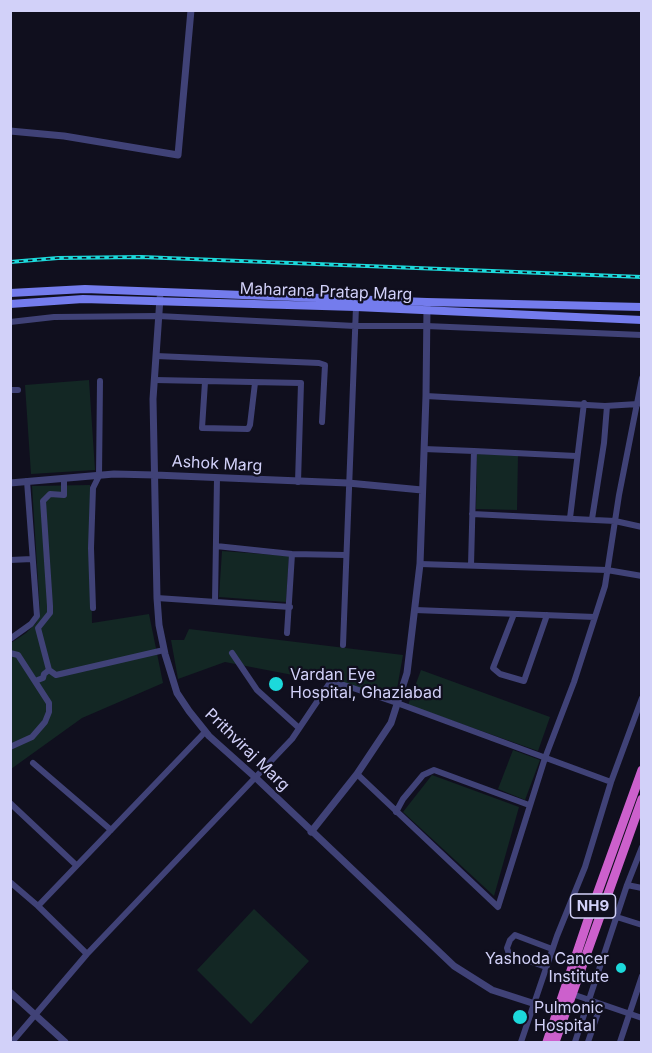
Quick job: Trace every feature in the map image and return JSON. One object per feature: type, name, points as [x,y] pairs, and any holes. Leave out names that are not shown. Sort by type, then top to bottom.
[{"type":"highway","name":"NH9","points":[[555,1042],[562,1013],[638,793],[641,771]]},
{"type":"highway","name":"NH9","points":[[547,1042],[572,994],[642,799]]},
{"type":"main road","name":"Maharana Pratap Marg","points":[[10,294],[85,289],[160,297],[356,307],[642,307]]},
{"type":"main road","name":"Maharana Pratap Marg","points":[[10,304],[160,297],[427,306],[642,320]]},
{"type":"street","points":[[10,130],[64,136],[178,155],[191,10]]},
{"type":"street","name":"Prithviraj Marg","points":[[160,297],[154,381],[157,598],[164,650],[177,693],[205,732],[454,966],[492,990],[562,1013]]},
{"type":"street","points":[[311,832],[357,774],[391,723],[407,673],[420,564],[427,306]]},
{"type":"street","points":[[343,645],[356,307]]},
{"type":"street","points":[[10,322],[54,317],[158,316],[355,326],[426,326],[642,335]]},
{"type":"street","points":[[156,356],[320,363],[325,366],[322,422]]},
{"type":"street","points":[[357,774],[498,907],[529,805],[574,682],[605,586],[642,378]]},
{"type":"street","points":[[93,608],[91,548],[93,488],[99,476],[100,381]]},
{"type":"street","points":[[154,381],[301,383],[298,482]]},
{"type":"street","points":[[205,382],[202,428],[248,429],[255,383]]},
{"type":"street","points":[[426,396],[607,406],[638,404]]},
{"type":"street","points":[[570,518],[584,404]]},
{"type":"street","points":[[592,519],[607,406]]},
{"type":"street","points":[[424,449],[576,456]]},
{"type":"street","points":[[471,565],[474,450]]},
{"type":"street","name":"Ashok Marg","points":[[10,483],[99,476],[155,475],[348,483],[423,490]]},
{"type":"street","points":[[64,478],[64,495],[50,494],[43,501],[50,613],[38,628],[49,670],[56,675],[164,650]]},
{"type":"street","points":[[214,602],[217,478]]},
{"type":"street","points":[[10,639],[31,624],[37,616],[27,481]]},
{"type":"street","points":[[472,513],[615,520],[642,527]]},
{"type":"street","points":[[216,546],[292,554],[345,555]]},
{"type":"street","points":[[287,633],[292,554]]},
{"type":"street","points":[[10,560],[32,559]]},
{"type":"street","points":[[420,564],[607,570],[642,576]]},
{"type":"street","points":[[157,598],[290,607]]},
{"type":"street","points":[[415,609],[595,617]]},
{"type":"street","points":[[514,614],[493,668],[500,674],[524,681],[547,615]]},
{"type":"street","points":[[10,653],[18,655],[49,703],[49,712],[45,722],[32,736],[10,747]]},
{"type":"street","points":[[232,653],[256,690],[299,728]]},
{"type":"street","points":[[35,681],[43,678],[49,670]]},
{"type":"street","points":[[12,1042],[87,954],[292,739],[328,684],[344,685],[397,703],[611,782]]},
{"type":"street","points":[[521,1042],[552,949],[585,867],[611,782],[642,698]]},
{"type":"street","points":[[38,906],[205,732]]},
{"type":"street","points":[[33,763],[111,830]]},
{"type":"street","points":[[396,812],[403,799],[423,775],[434,770],[529,805]]},
{"type":"street","points":[[10,803],[76,865]]},
{"type":"street","points":[[575,1042],[627,885],[642,847]]},
{"type":"street","points":[[10,882],[87,954]]},
{"type":"street","points":[[627,885],[642,888]]},
{"type":"street","points":[[601,912],[642,925]]},
{"type":"street","points":[[546,967],[509,954],[507,948],[515,935],[552,949]]},
{"type":"street","points":[[620,1042],[642,976]]},
{"type":"street","points":[[10,992],[65,1042]]},
{"type":"street","points":[[572,994],[642,1018]]},
{"type":"street","points":[[588,1042],[601,1004]]},
{"type":"green space","points":[[89,380],[95,470],[31,474],[25,385]]},
{"type":"green space","points":[[477,454],[518,455],[517,510],[476,509]]},
{"type":"green space","points":[[90,485],[92,623],[149,614],[163,683],[82,718],[11,769],[11,643],[36,623],[40,612],[32,486]]},
{"type":"green space","points":[[222,551],[289,556],[286,602],[219,597]]},
{"type":"green space","points":[[189,629],[403,655],[395,700],[324,681],[225,662],[178,679],[171,640],[184,640]]},
{"type":"green space","points":[[421,670],[550,717],[538,751],[408,705]]},
{"type":"green space","points":[[513,750],[540,760],[525,800],[498,789]]},
{"type":"green space","points":[[432,775],[519,807],[494,896],[403,812]]},
{"type":"green space","points":[[254,909],[309,961],[251,1024],[197,970]]},
{"type":"railway","points":[[10,262],[58,258],[141,257],[642,277]]},
{"type":"place","name":"Vardan Eye Hospital, Ghaziabad","points":[[276,684]]},
{"type":"place","name":"Yashoda Cancer Institute","points":[[621,968]]},
{"type":"place","name":"Pulmonic Hospital","points":[[520,1017]]}]
